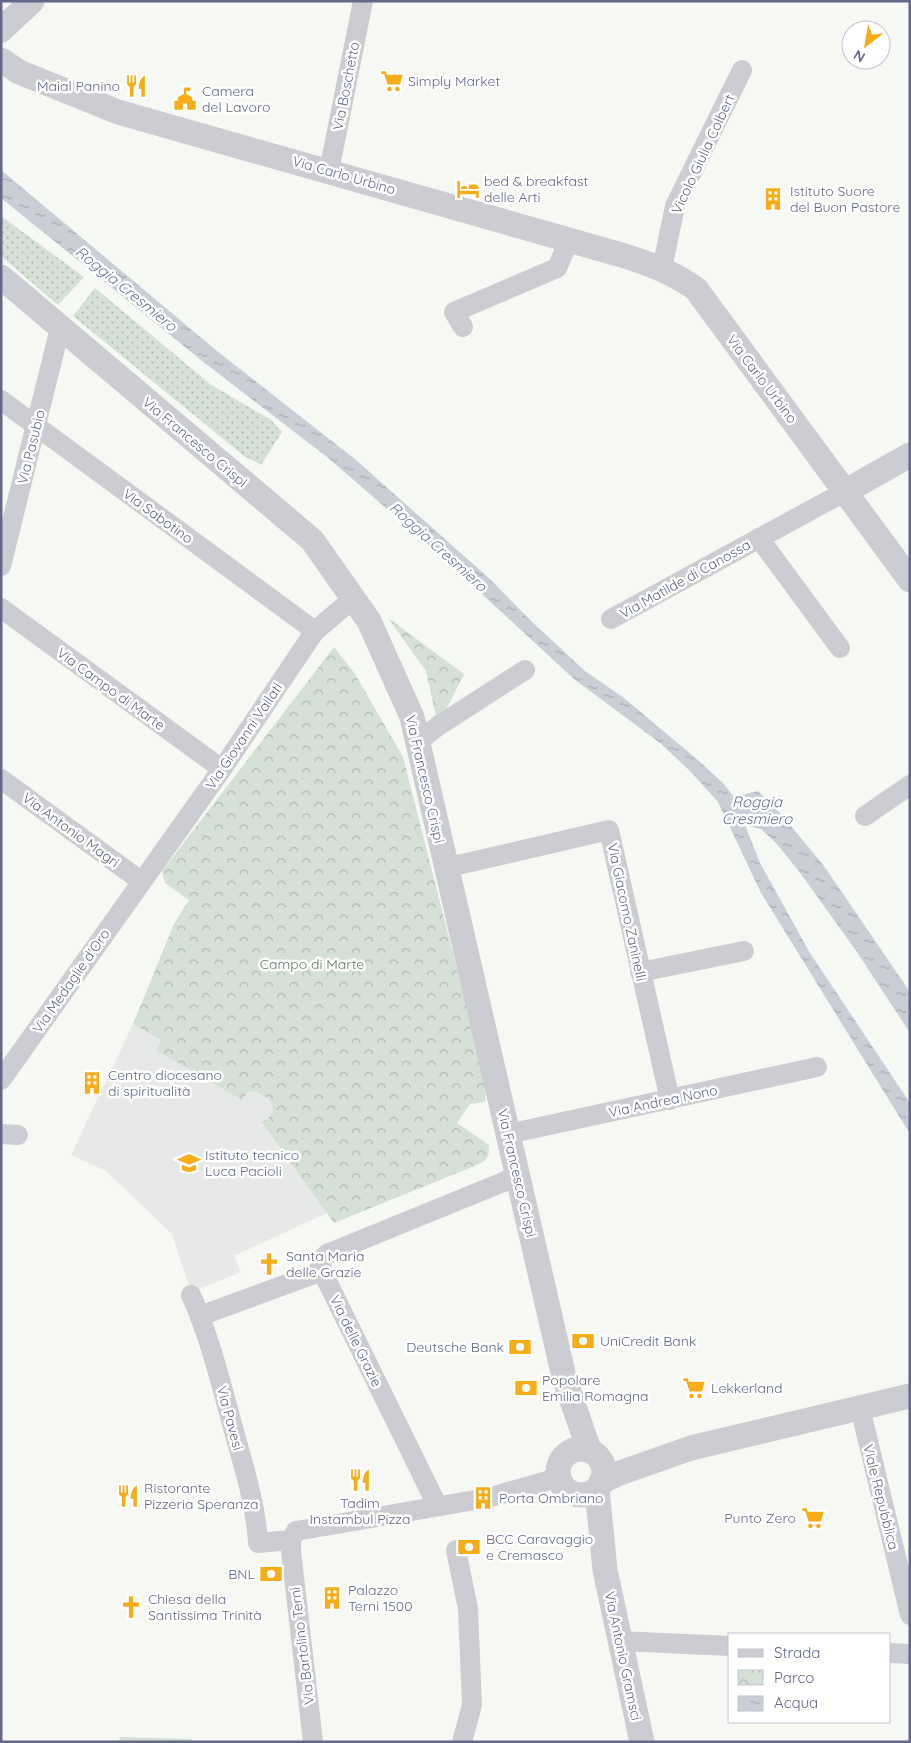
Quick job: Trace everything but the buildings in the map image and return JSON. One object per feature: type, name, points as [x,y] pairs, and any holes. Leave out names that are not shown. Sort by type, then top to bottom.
[{"type":"street","points":[[1,10],[11,1]]},
{"type":"street","points":[[1,30],[32,1]]},
{"type":"street","name":"Via Boschetto","points":[[330,171],[363,1]]},
{"type":"street","name":"Via Carlo Urbino","points":[[1,60],[19,72],[118,112]]},
{"type":"street","name":"Vicolo Giulia Colbert","points":[[662,268],[675,206],[742,70]]},
{"type":"street","name":"Via Carlo Urbino","points":[[1,83],[82,105],[118,112],[330,171],[662,268],[696,289],[910,580]]},
{"type":"street","points":[[463,327],[454,312],[557,268],[569,240]]},
{"type":"street","name":"Via Francesco Crispi","points":[[1,277],[312,540],[369,622],[412,717],[445,868],[564,1377],[576,1465]]},
{"type":"street","name":"Via Pasubio","points":[[1,566],[60,328]]},
{"type":"street","name":"Via Sabotino","points":[[1,400],[315,631]]},
{"type":"street","name":"Via Matilde di Canossa","points":[[611,619],[910,455]]},
{"type":"street","name":"Via Matilde di Canossa","points":[[759,538],[840,648]]},
{"type":"street","name":"Via Giovanni Vailati","points":[[141,881],[222,769],[315,631],[354,598]]},
{"type":"street","name":"Via Campo di Marte","points":[[1,608],[222,769]]},
{"type":"street","points":[[418,742],[438,726],[525,670]]},
{"type":"street","name":"Via Antonio Magri","points":[[1,778],[141,881]]},
{"type":"street","points":[[865,816],[910,785]]},
{"type":"street","name":"Via Giacomo Zaninelli","points":[[445,868],[609,830],[670,1100]]},
{"type":"street","name":"Via Medaglie d'Oro","points":[[1,1080],[141,881]]},
{"type":"street","points":[[640,972],[744,951]]},
{"type":"street","name":"Via Andrea Nono","points":[[508,1134],[817,1067]]},
{"type":"street","points":[[200,1316],[322,1272],[321,1260],[327,1254],[518,1176]]},
{"type":"street","name":"Via delle Grazie","points":[[322,1272],[437,1505]]},
{"type":"street","name":"Via Pavesi","points":[[191,1295],[200,1316],[219,1376],[257,1516],[258,1543],[291,1545]]},
{"type":"street","points":[[576,1465],[584,1495],[616,1474],[691,1448],[910,1396]]},
{"type":"street","name":"Viale Repubblica","points":[[860,1408],[910,1615]]},
{"type":"street","points":[[291,1545],[296,1531],[308,1527],[483,1498],[550,1480],[576,1465],[610,1455],[691,1448]]},
{"type":"street","name":"Via Antonio Gramsci","points":[[605,1570],[580,1504],[576,1465],[603,1467],[599,1486],[605,1570],[642,1742]]},
{"type":"street","name":"Via Bartolino Terni","points":[[291,1545],[312,1742]]},
{"type":"street","points":[[456,1550],[468,1610],[472,1705],[462,1742]]},
{"type":"street","points":[[620,1641],[728,1646]]},
{"type":"street","points":[[891,1653],[910,1654]]},
{"type":"shaded area","name":"Istituto tecnico Luca Pacioli","points":[[133,1024],[161,1040],[156,1050],[242,1099],[248,1092],[256,1091],[271,1100],[273,1111],[268,1119],[261,1123],[327,1213],[234,1256],[241,1272],[191,1292],[172,1234],[106,1171],[71,1155]]},
{"type":"green space","points":[[1,216],[84,277],[58,305],[1,256]]},
{"type":"green space","points":[[95,288],[210,384],[271,420],[282,432],[261,465],[244,456],[73,316]]},
{"type":"green space","points":[[388,618],[464,674],[438,726],[426,671]]},
{"type":"green space","name":"Campo di Marte","points":[[334,647],[355,674],[403,757],[486,1083],[485,1102],[470,1104],[457,1123],[489,1145],[489,1150],[487,1157],[480,1164],[334,1223],[261,1122],[268,1119],[273,1111],[270,1100],[256,1091],[248,1092],[242,1100],[156,1050],[161,1040],[133,1024],[174,924],[189,900],[165,883],[162,871]]},
{"type":"green space","points":[[120,1737],[192,1739],[192,1742],[119,1742]]},
{"type":"water","name":"Roggia Cresmiero","points":[[1,170],[217,351],[356,460],[491,580],[530,620],[585,671],[624,698],[699,761],[723,783],[734,797],[758,791],[781,814],[824,866],[910,992],[910,1033],[857,952],[798,870],[776,843],[761,829],[745,825],[760,863],[810,953],[910,1103],[910,1134],[761,893],[718,802],[690,771],[660,743],[574,679],[431,547],[327,457],[206,364],[1,198]]},
{"type":"place","name":"Simply Market","points":[[392,81]]},
{"type":"place","name":"Maial Panino","points":[[136,86]]},
{"type":"place","name":"Camera del Lavoro","points":[[185,99]]},
{"type":"place","name":"bed & breakfast delle Arti","points":[[468,189]]},
{"type":"place","name":"Istituto Suore del Buon Pastore","points":[[773,199]]},
{"type":"place","name":"Centro diocesano di spiritualità","points":[[92,1083]]},
{"type":"place","name":"Istituto tecnico Luca Pacioli","points":[[189,1163]]},
{"type":"place","name":"Santa Maria delle Grazie","points":[[269,1264]]},
{"type":"place","name":"UniCredit Bank","points":[[583,1341]]},
{"type":"place","name":"Deutsche Bank","points":[[520,1347]]},
{"type":"place","name":"Popolare Emilia Romagna","points":[[526,1388]]},
{"type":"place","name":"Lekkerland","points":[[694,1388]]},
{"type":"place","name":"Tadim Instambul Pizza","points":[[360,1480]]},
{"type":"place","name":"Ristorante Pizzeria Speranza","points":[[128,1496]]},
{"type":"place","name":"Porta Ombriano","points":[[483,1498]]},
{"type":"place","name":"Punto Zero","points":[[813,1518]]},
{"type":"place","name":"BCC Caravaggio e Cremasco","points":[[469,1547]]},
{"type":"place","name":"BNL","points":[[271,1574]]},
{"type":"place","name":"Palazzo Terni 1500","points":[[332,1598]]},
{"type":"place","name":"Chiesa della Santissima Trinità","points":[[131,1607]]}]
